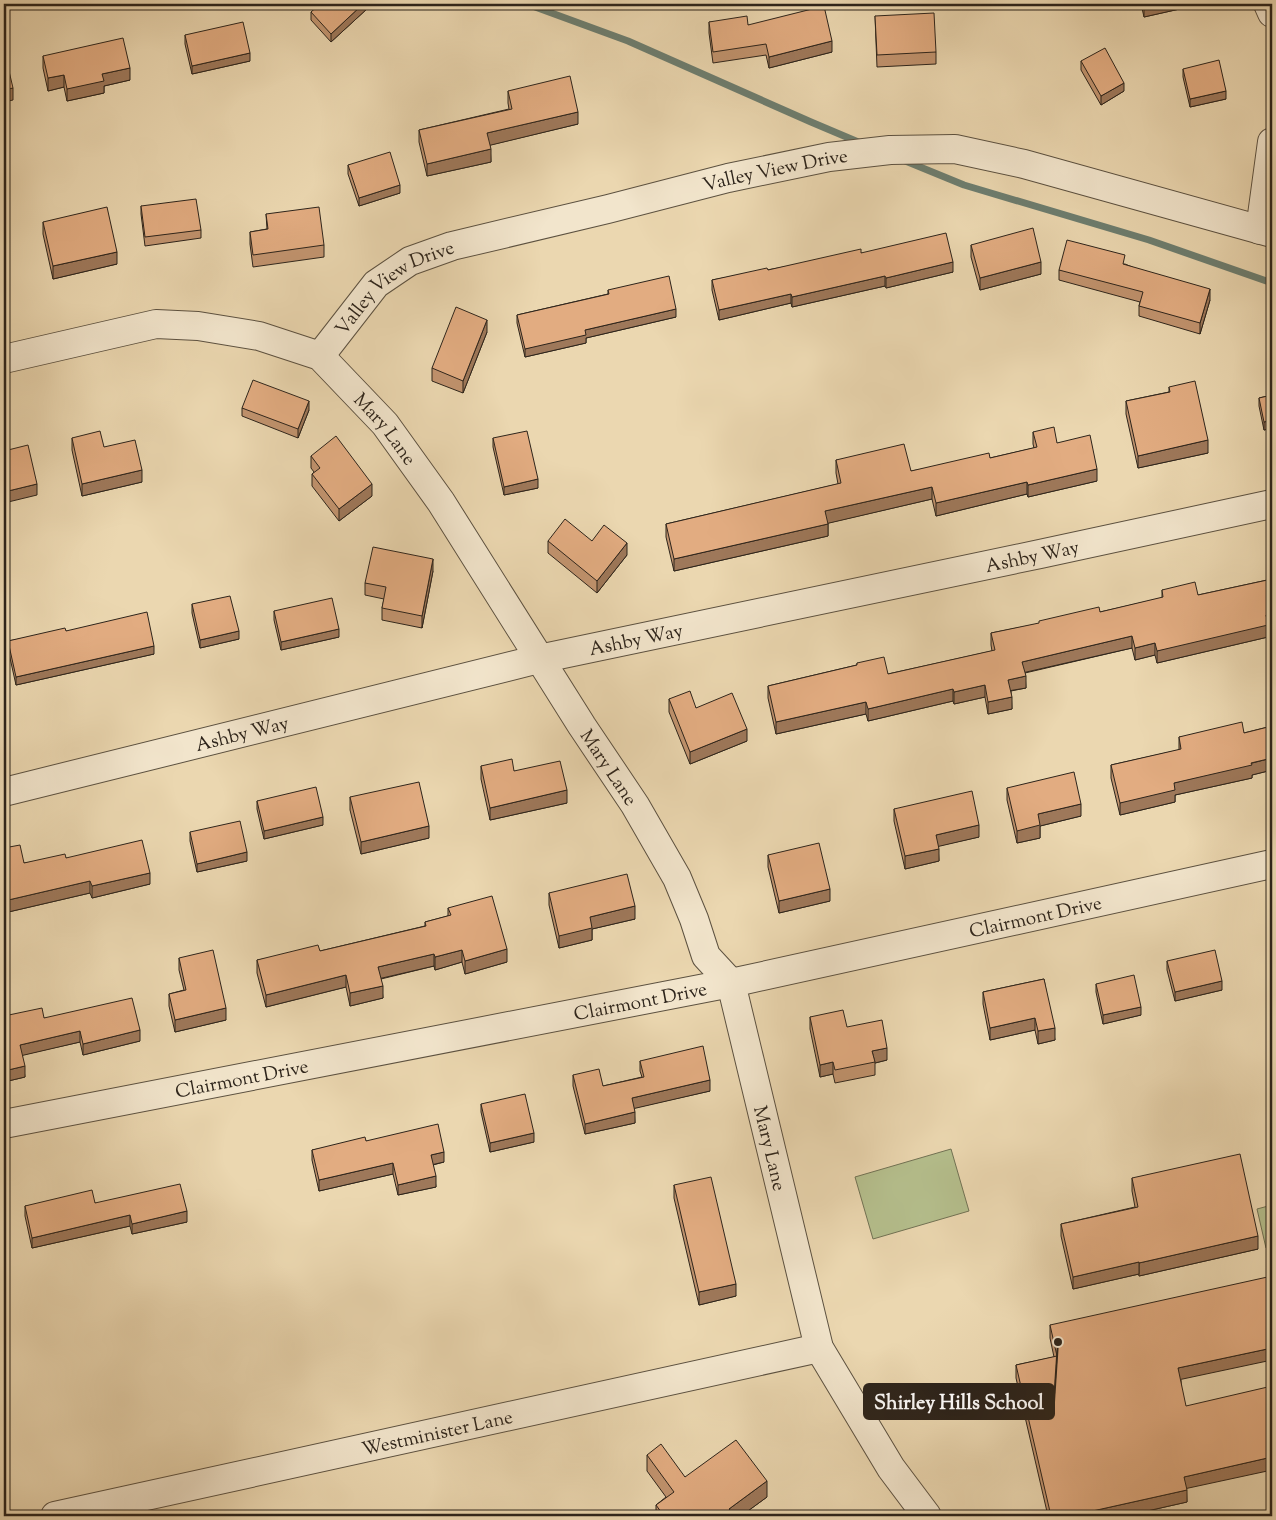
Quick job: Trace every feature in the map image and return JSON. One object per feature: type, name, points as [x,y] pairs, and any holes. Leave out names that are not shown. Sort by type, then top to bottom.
[{"type":"street","points":[[1268,4],[1272,13]]},
{"type":"street","points":[[1266,232],[1272,142]]},
{"type":"street","name":"Valley View Drive","points":[[320,356],[376,284],[410,261],[452,246],[728,178],[829,157],[890,150],[955,149],[1024,164],[1266,232]]},
{"type":"street","name":"Mary Lane","points":[[4,359],[156,324],[198,326],[259,336],[320,356],[385,424],[441,502],[539,659],[635,805],[677,878],[694,919],[706,956],[731,983],[819,1348],[891,1468],[928,1516]]},
{"type":"street","name":"Ashby Way","points":[[4,792],[539,659],[1272,504]]},
{"type":"street","name":"Clairmont Drive","points":[[4,1124],[731,983],[1272,864]]},
{"type":"street","name":"Westminister Lane","points":[[55,1516],[819,1348]]},
{"type":"green space","points":[[951,1149],[969,1211],[873,1239],[855,1177]]},
{"type":"green space","points":[[1272,1205],[1272,1247],[1266,1248],[1257,1209]]},
{"type":"building","points":[[320,4],[363,4],[331,34],[311,12]]},
{"type":"building","points":[[1143,4],[1165,4],[1144,8]]},
{"type":"building","points":[[824,6],[832,41],[769,57],[766,44],[713,52],[709,22],[747,16],[748,25]]},
{"type":"building","points":[[934,13],[936,52],[877,55],[875,16]]},
{"type":"building","points":[[243,22],[250,53],[192,66],[185,35]]},
{"type":"building","points":[[123,38],[130,68],[102,74],[104,81],[67,89],[64,75],[48,78],[43,56]]},
{"type":"building","points":[[1105,48],[1124,83],[1101,96],[1081,61]]},
{"type":"building","points":[[4,55],[13,88],[4,90]]},
{"type":"building","points":[[1219,60],[1226,91],[1190,99],[1183,69]]},
{"type":"building","points":[[570,76],[578,112],[487,133],[491,149],[427,164],[419,130],[512,109],[508,91]]},
{"type":"building","points":[[390,152],[400,185],[359,198],[348,165]]},
{"type":"building","points":[[196,199],[201,230],[145,237],[141,206]]},
{"type":"building","points":[[107,207],[117,252],[53,266],[43,222]]},
{"type":"building","points":[[319,207],[324,245],[253,255],[250,232],[268,229],[266,214]]},
{"type":"building","points":[[1033,228],[1041,262],[980,278],[971,245]]},
{"type":"building","points":[[946,233],[953,262],[886,278],[885,276],[792,297],[791,294],[719,310],[712,280],[767,268],[768,270],[861,249],[861,253]]},
{"type":"building","points":[[1067,240],[1125,255],[1123,264],[1210,289],[1200,323],[1139,306],[1143,292],[1059,270]]},
{"type":"building","points":[[669,276],[676,309],[585,330],[586,335],[525,349],[517,315],[609,294],[608,290]]},
{"type":"building","points":[[456,307],[487,320],[463,381],[432,368]]},
{"type":"building","points":[[253,380],[309,401],[298,429],[242,408]]},
{"type":"building","points":[[1195,381],[1208,440],[1138,456],[1126,401],[1170,392],[1169,387]]},
{"type":"building","points":[[1272,395],[1272,420],[1264,422],[1259,398]]},
{"type":"building","points":[[1054,427],[1057,443],[1090,435],[1097,469],[1028,485],[1027,482],[936,503],[932,487],[825,511],[828,524],[674,559],[666,524],[841,483],[836,460],[904,444],[911,471],[989,453],[990,458],[1037,447],[1033,432]]},
{"type":"building","points":[[100,431],[104,447],[135,440],[142,470],[82,484],[72,438]]},
{"type":"building","points":[[527,431],[538,479],[504,487],[493,438]]},
{"type":"building","points":[[336,436],[372,484],[339,509],[312,474],[320,468],[311,456]]},
{"type":"building","points":[[28,445],[37,484],[4,492],[4,451]]},
{"type":"building","points":[[565,519],[592,541],[604,525],[627,543],[597,581],[548,541]]},
{"type":"building","points":[[373,547],[433,559],[422,616],[382,608],[386,587],[365,583]]},
{"type":"building","points":[[1272,579],[1272,613],[1266,615],[1268,625],[1157,651],[1155,643],[1135,648],[1132,636],[1022,662],[1026,676],[1008,680],[1012,697],[988,702],[985,685],[954,692],[953,689],[868,709],[866,702],[776,722],[768,686],[884,657],[888,674],[995,650],[991,633],[1039,623],[1039,621],[1099,607],[1100,612],[1163,597],[1162,590],[1195,582],[1198,595]]},
{"type":"building","points":[[230,596],[239,631],[200,640],[192,604]]},
{"type":"building","points":[[332,598],[339,629],[281,642],[274,611]]},
{"type":"building","points":[[147,612],[154,646],[16,677],[8,641],[65,628],[66,631]]},
{"type":"building","points":[[690,691],[696,708],[732,693],[747,729],[690,752],[669,699]]},
{"type":"building","points":[[1242,722],[1244,733],[1272,726],[1272,758],[1251,763],[1252,765],[1174,783],[1175,790],[1120,803],[1111,765],[1181,749],[1179,737]]},
{"type":"building","points":[[512,759],[514,771],[560,761],[567,790],[490,808],[481,766]]},
{"type":"building","points":[[1074,772],[1081,804],[1038,814],[1040,825],[1017,831],[1007,788]]},
{"type":"building","points":[[419,782],[429,826],[361,842],[350,797]]},
{"type":"building","points":[[316,787],[323,817],[264,831],[257,801]]},
{"type":"building","points":[[972,791],[979,825],[936,835],[939,849],[905,856],[894,809]]},
{"type":"building","points":[[240,821],[247,852],[197,864],[190,832]]},
{"type":"building","points":[[142,840],[150,873],[92,886],[90,881],[4,901],[4,848],[20,845],[24,863],[65,854],[66,858]]},
{"type":"building","points":[[819,843],[830,889],[779,901],[768,855]]},
{"type":"building","points":[[627,874],[635,906],[590,917],[592,928],[559,936],[549,893]]},
{"type":"building","points":[[492,896],[507,949],[465,961],[462,950],[435,957],[434,954],[378,967],[383,986],[350,993],[346,975],[266,995],[257,960],[318,945],[320,951],[426,926],[425,922],[451,915],[448,908]]},
{"type":"building","points":[[213,950],[226,1008],[175,1020],[169,994],[186,990],[179,958]]},
{"type":"building","points":[[1215,950],[1222,981],[1175,992],[1167,961]]},
{"type":"building","points":[[1134,975],[1141,1007],[1103,1015],[1096,984]]},
{"type":"building","points":[[1044,979],[1055,1028],[1038,1031],[1035,1018],[990,1028],[983,992]]},
{"type":"building","points":[[132,998],[140,1030],[83,1044],[80,1031],[20,1045],[25,1066],[4,1071],[4,1016],[42,1008],[44,1018]]},
{"type":"building","points":[[843,1010],[847,1027],[882,1020],[887,1048],[872,1051],[875,1062],[835,1070],[833,1062],[820,1065],[810,1017]]},
{"type":"building","points":[[703,1046],[710,1080],[632,1098],[635,1112],[585,1124],[573,1075],[599,1069],[603,1086],[644,1077],[640,1061]]},
{"type":"building","points":[[525,1094],[534,1133],[490,1143],[481,1104]]},
{"type":"building","points":[[438,1124],[444,1152],[431,1155],[436,1176],[398,1185],[393,1163],[319,1180],[312,1150],[365,1137],[366,1141]]},
{"type":"building","points":[[1240,1154],[1258,1236],[1073,1277],[1061,1224],[1138,1207],[1132,1178]]},
{"type":"building","points":[[711,1177],[736,1284],[699,1292],[674,1185]]},
{"type":"building","points":[[180,1184],[187,1211],[132,1224],[130,1215],[32,1238],[25,1206],[92,1190],[95,1203]]},
{"type":"building","points":[[1272,1276],[1272,1348],[1178,1368],[1186,1406],[1272,1386],[1272,1457],[1184,1477],[1187,1490],[1070,1516],[1051,1516],[1016,1365],[1057,1356],[1050,1325]]},
{"type":"building","points":[[736,1440],[767,1481],[729,1509],[735,1516],[664,1516],[656,1505],[674,1492],[647,1455],[661,1444],[685,1477]]},
{"type":"waterway","points":[[527,4],[628,41],[863,144]]},
{"type":"waterway","points":[[903,160],[964,185],[1149,240],[1272,283]]},
{"type":"place","name":"Shirley Hills School","points":[[1058,1342]]}]
